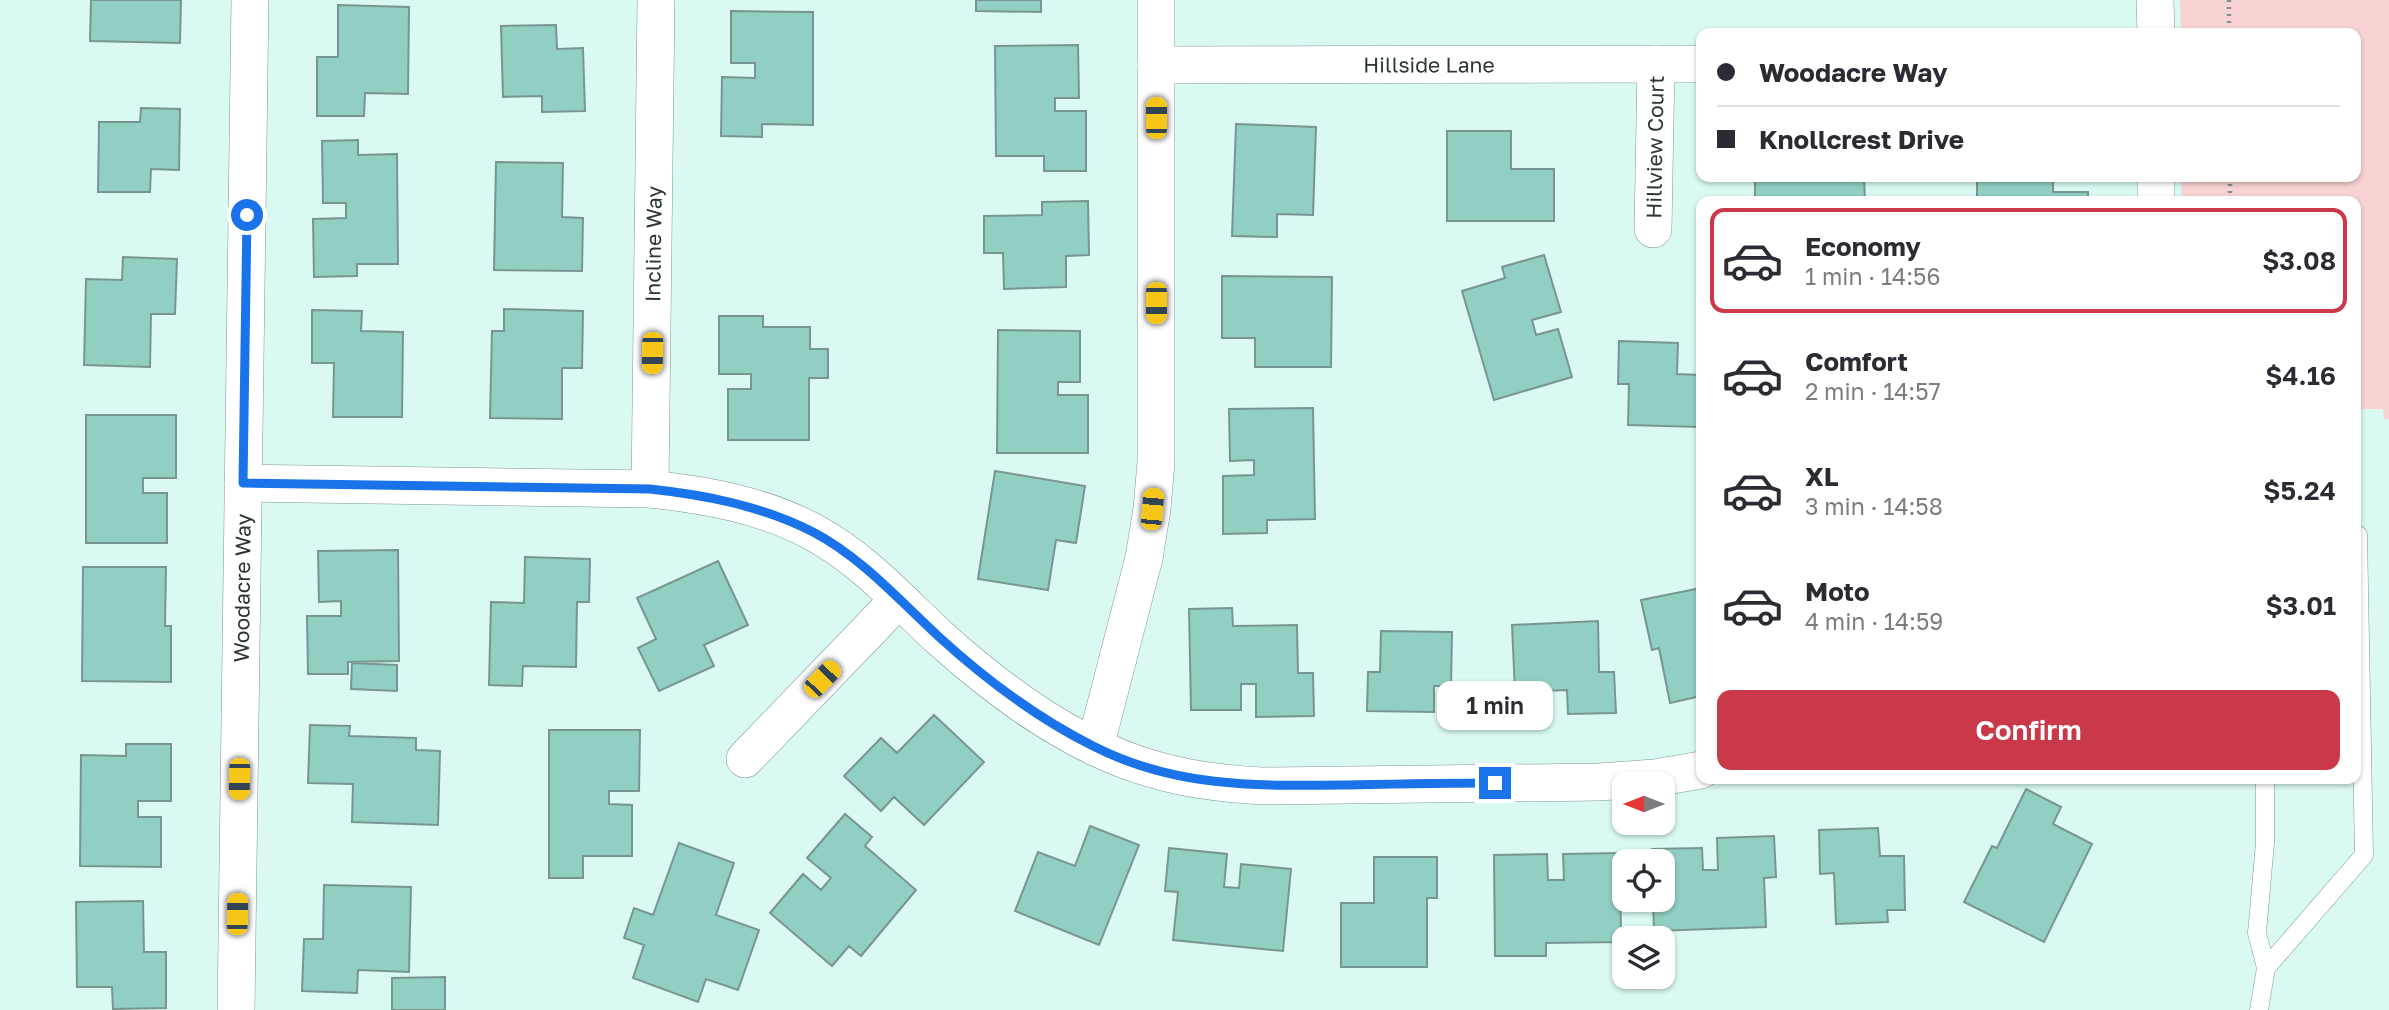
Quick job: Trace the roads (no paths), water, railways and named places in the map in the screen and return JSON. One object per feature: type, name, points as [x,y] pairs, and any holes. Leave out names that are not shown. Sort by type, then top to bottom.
[{"type":"street","name":"Woodacre Way","points":[[236,1010],[250,0]]},
{"type":"street","name":"Incline Way","points":[[650,489],[656,0]]},
{"type":"street","points":[[1095,747],[1144,558],[1155,473],[1156,0]]},
{"type":"street","points":[[2155,0],[2155,28]]},
{"type":"street","name":"Hillview Court","points":[[1653,229],[1656,64]]},
{"type":"street","name":"Hillside Lane","points":[[1156,65],[1696,64]]},
{"type":"street","points":[[243,483],[650,489],[705,495],[760,510],[813,532],[851,557],[988,679],[1041,715],[1095,747],[1154,770],[1214,783],[1261,786],[1599,782],[1655,778],[1696,771]]},
{"type":"street","points":[[745,758],[899,599]]},
{"type":"lane","points":[[2266,968],[2364,855],[2361,695]]},
{"type":"lane","points":[[2259,1010],[2266,968],[2258,933],[2265,843],[2265,784]]}]
